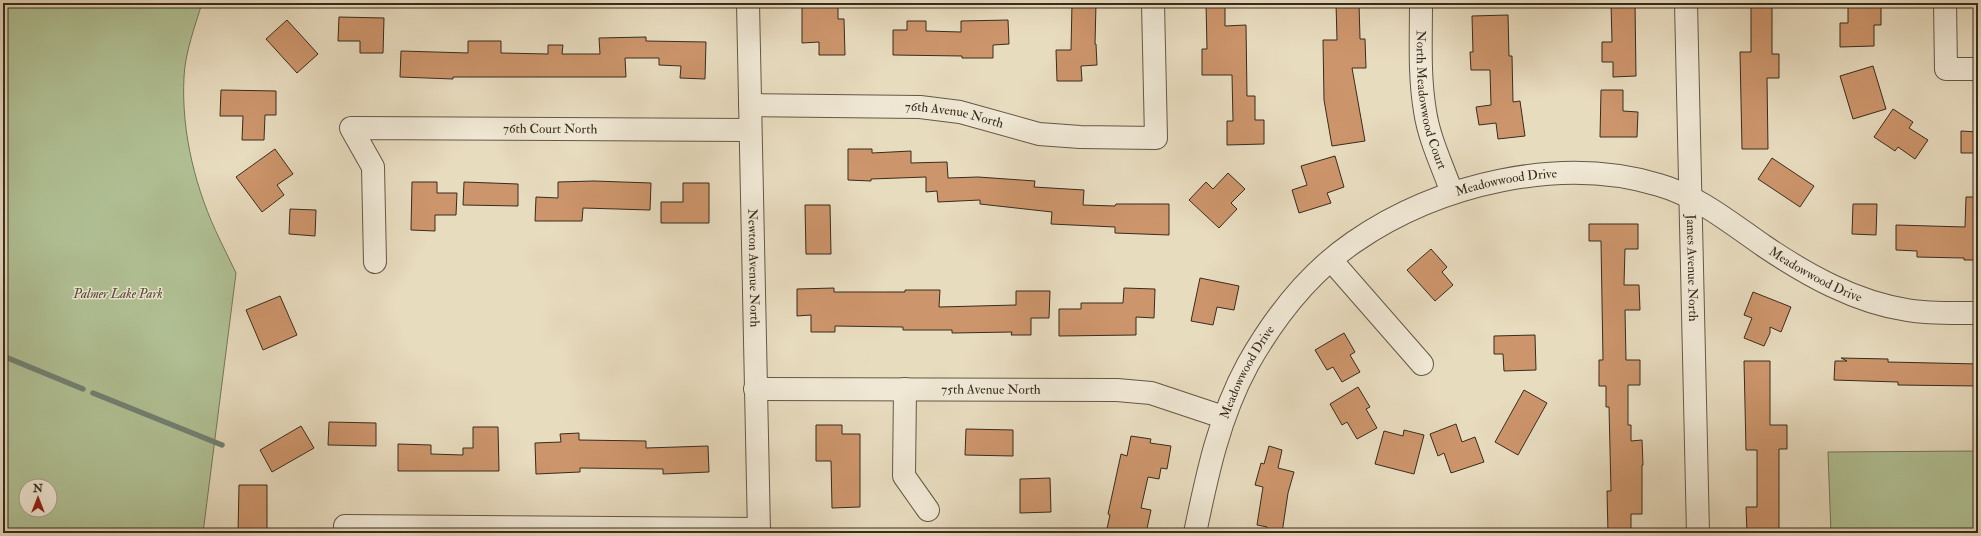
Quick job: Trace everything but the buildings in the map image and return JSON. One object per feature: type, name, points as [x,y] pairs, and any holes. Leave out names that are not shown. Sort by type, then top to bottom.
[{"type":"street","name":"Newton Avenue North","points":[[748,3],[759,531]]},
{"type":"street","name":"76th Avenue North","points":[[750,105],[920,106],[960,112],[1039,134],[1080,137],[1156,138],[1153,3]]},
{"type":"street","name":"North Meadowwood Court","points":[[1421,3],[1422,77],[1425,112],[1435,146],[1452,193]]},
{"type":"street","name":"James Avenue North","points":[[1686,3],[1698,533]]},
{"type":"street","points":[[1945,3],[1946,69],[1978,69]]},
{"type":"street","name":"76th Court North","points":[[375,262],[373,167],[351,128],[750,130]]},
{"type":"street","name":"Meadowwood Drive","points":[[1195,533],[1209,466],[1223,417],[1248,365],[1277,318],[1332,260],[1354,242],[1401,215],[1452,193],[1503,179],[1556,174],[1619,176],[1654,184],[1691,199],[1780,257],[1854,296],[1880,305],[1909,310],[1978,313]]},
{"type":"street","points":[[1332,260],[1422,364]]},
{"type":"street","name":"75th Avenue North","points":[[755,389],[1117,390],[1151,394],[1223,417]]},
{"type":"street","points":[[906,389],[904,476],[928,510]]},
{"type":"street","points":[[345,526],[759,531]]},
{"type":"green space","name":"Palmer Lake Park","points":[[3,3],[202,3],[186,59],[184,77],[185,119],[197,182],[211,221],[236,273],[203,533],[3,533]]},
{"type":"green space","points":[[1978,451],[1978,533],[1831,533],[1828,452]]},
{"type":"waterway","points":[[3,356],[83,389]]},
{"type":"waterway","points":[[93,393],[222,445]]}]
